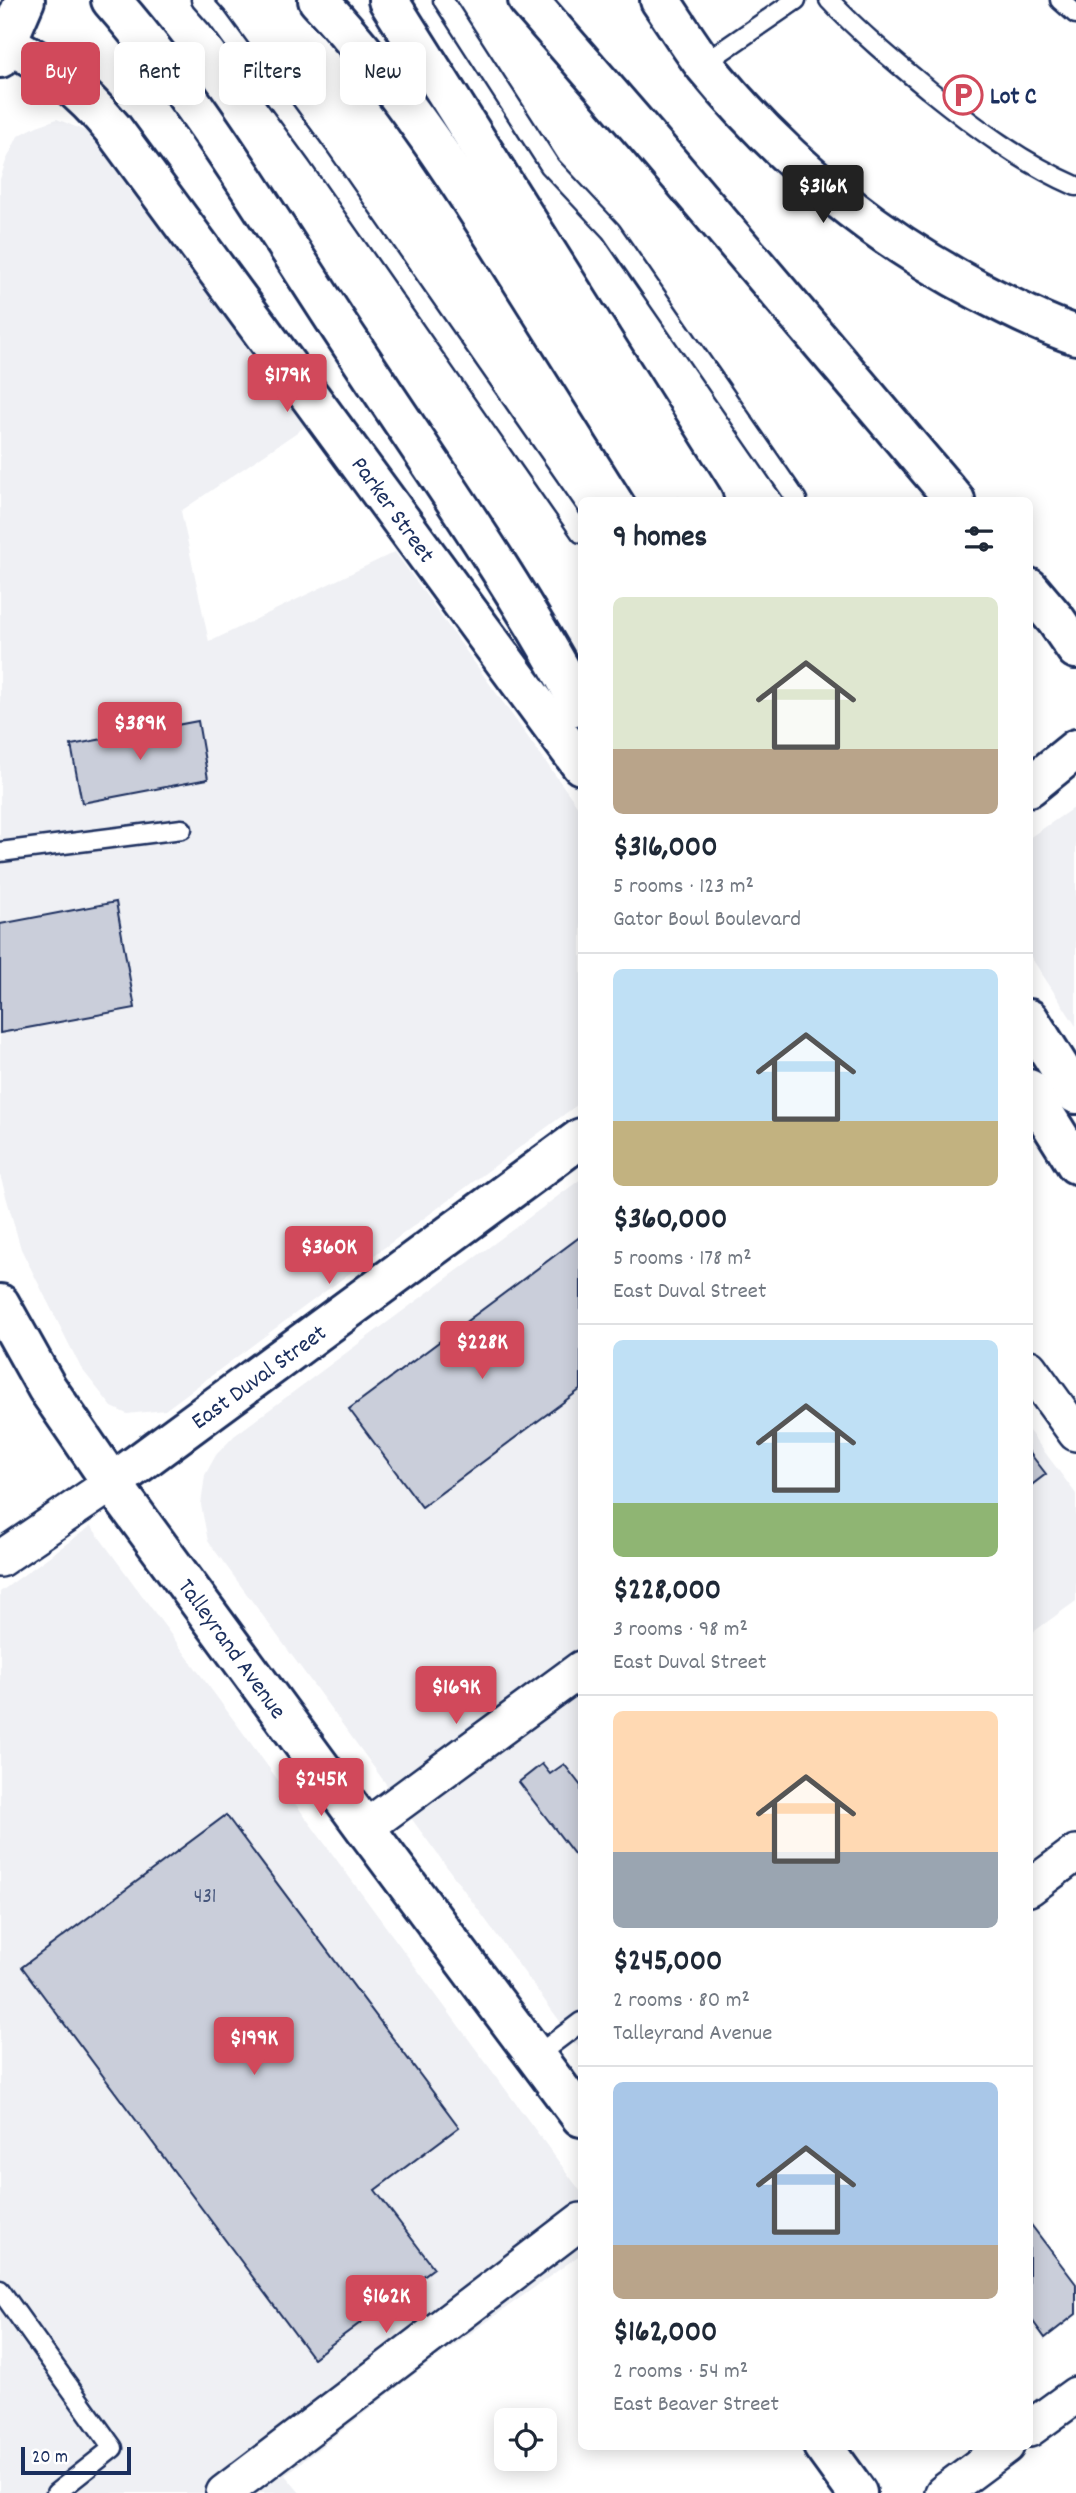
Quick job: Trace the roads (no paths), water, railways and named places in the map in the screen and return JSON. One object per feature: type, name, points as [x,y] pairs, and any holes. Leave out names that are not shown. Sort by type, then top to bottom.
[{"type":"main road","points":[[3,50],[25,0]]},
{"type":"main road","points":[[111,0],[158,58],[223,149],[518,599],[578,702]]},
{"type":"main road","points":[[318,0],[390,83],[436,146],[658,497]]},
{"type":"main road","points":[[388,0],[701,497]]},
{"type":"main road","points":[[528,0],[953,497]]},
{"type":"main road","points":[[660,0],[704,64],[779,146],[825,190],[880,232],[938,269],[992,298],[1076,335]]},
{"type":"main road","name":"Parker Street","points":[[3,50],[43,63],[88,100],[113,129],[578,761]]},
{"type":"main road","points":[[1033,583],[1076,608]]},
{"type":"main road","points":[[1033,593],[1076,649]]},
{"type":"main road","points":[[1033,783],[1075,753]]},
{"type":"main road","points":[[1033,1025],[1076,1094]]},
{"type":"main road","points":[[1033,1095],[1076,1164]]},
{"type":"main road","name":"East Duval Street","points":[[112,1483],[578,1140]]},
{"type":"main road","name":"Talleyrand Avenue","points":[[0,1304],[47,1388],[112,1483],[578,2113]]},
{"type":"main road","points":[[826,2450],[857,2493]]},
{"type":"street","points":[[1033,1374],[1076,1433]]},
{"type":"street","name":"East Duval Street","points":[[0,1559],[112,1483]]},
{"type":"street","points":[[365,1828],[578,1671]]},
{"type":"street","points":[[1033,1885],[1076,1853]]},
{"type":"street","points":[[224,2493],[578,2223]]},
{"type":"street","points":[[1033,2426],[1076,2395]]},
{"type":"street","points":[[943,2493],[1001,2450]]},
{"type":"lane","points":[[201,0],[318,156],[578,529]]},
{"type":"lane","points":[[443,0],[550,166],[611,231],[795,497]]},
{"type":"lane","points":[[704,64],[796,0]]},
{"type":"lane","points":[[829,0],[889,57],[970,123],[1020,159],[1076,187]]},
{"type":"lane","points":[[1060,0],[1076,14]]},
{"type":"lane","points":[[0,852],[182,829]]},
{"type":"lane","points":[[536,2056],[578,2024]]},
{"type":"lane","points":[[0,2290],[113,2448],[57,2493]]},
{"type":"place","name":"Lot C","points":[[963,95]]}]
